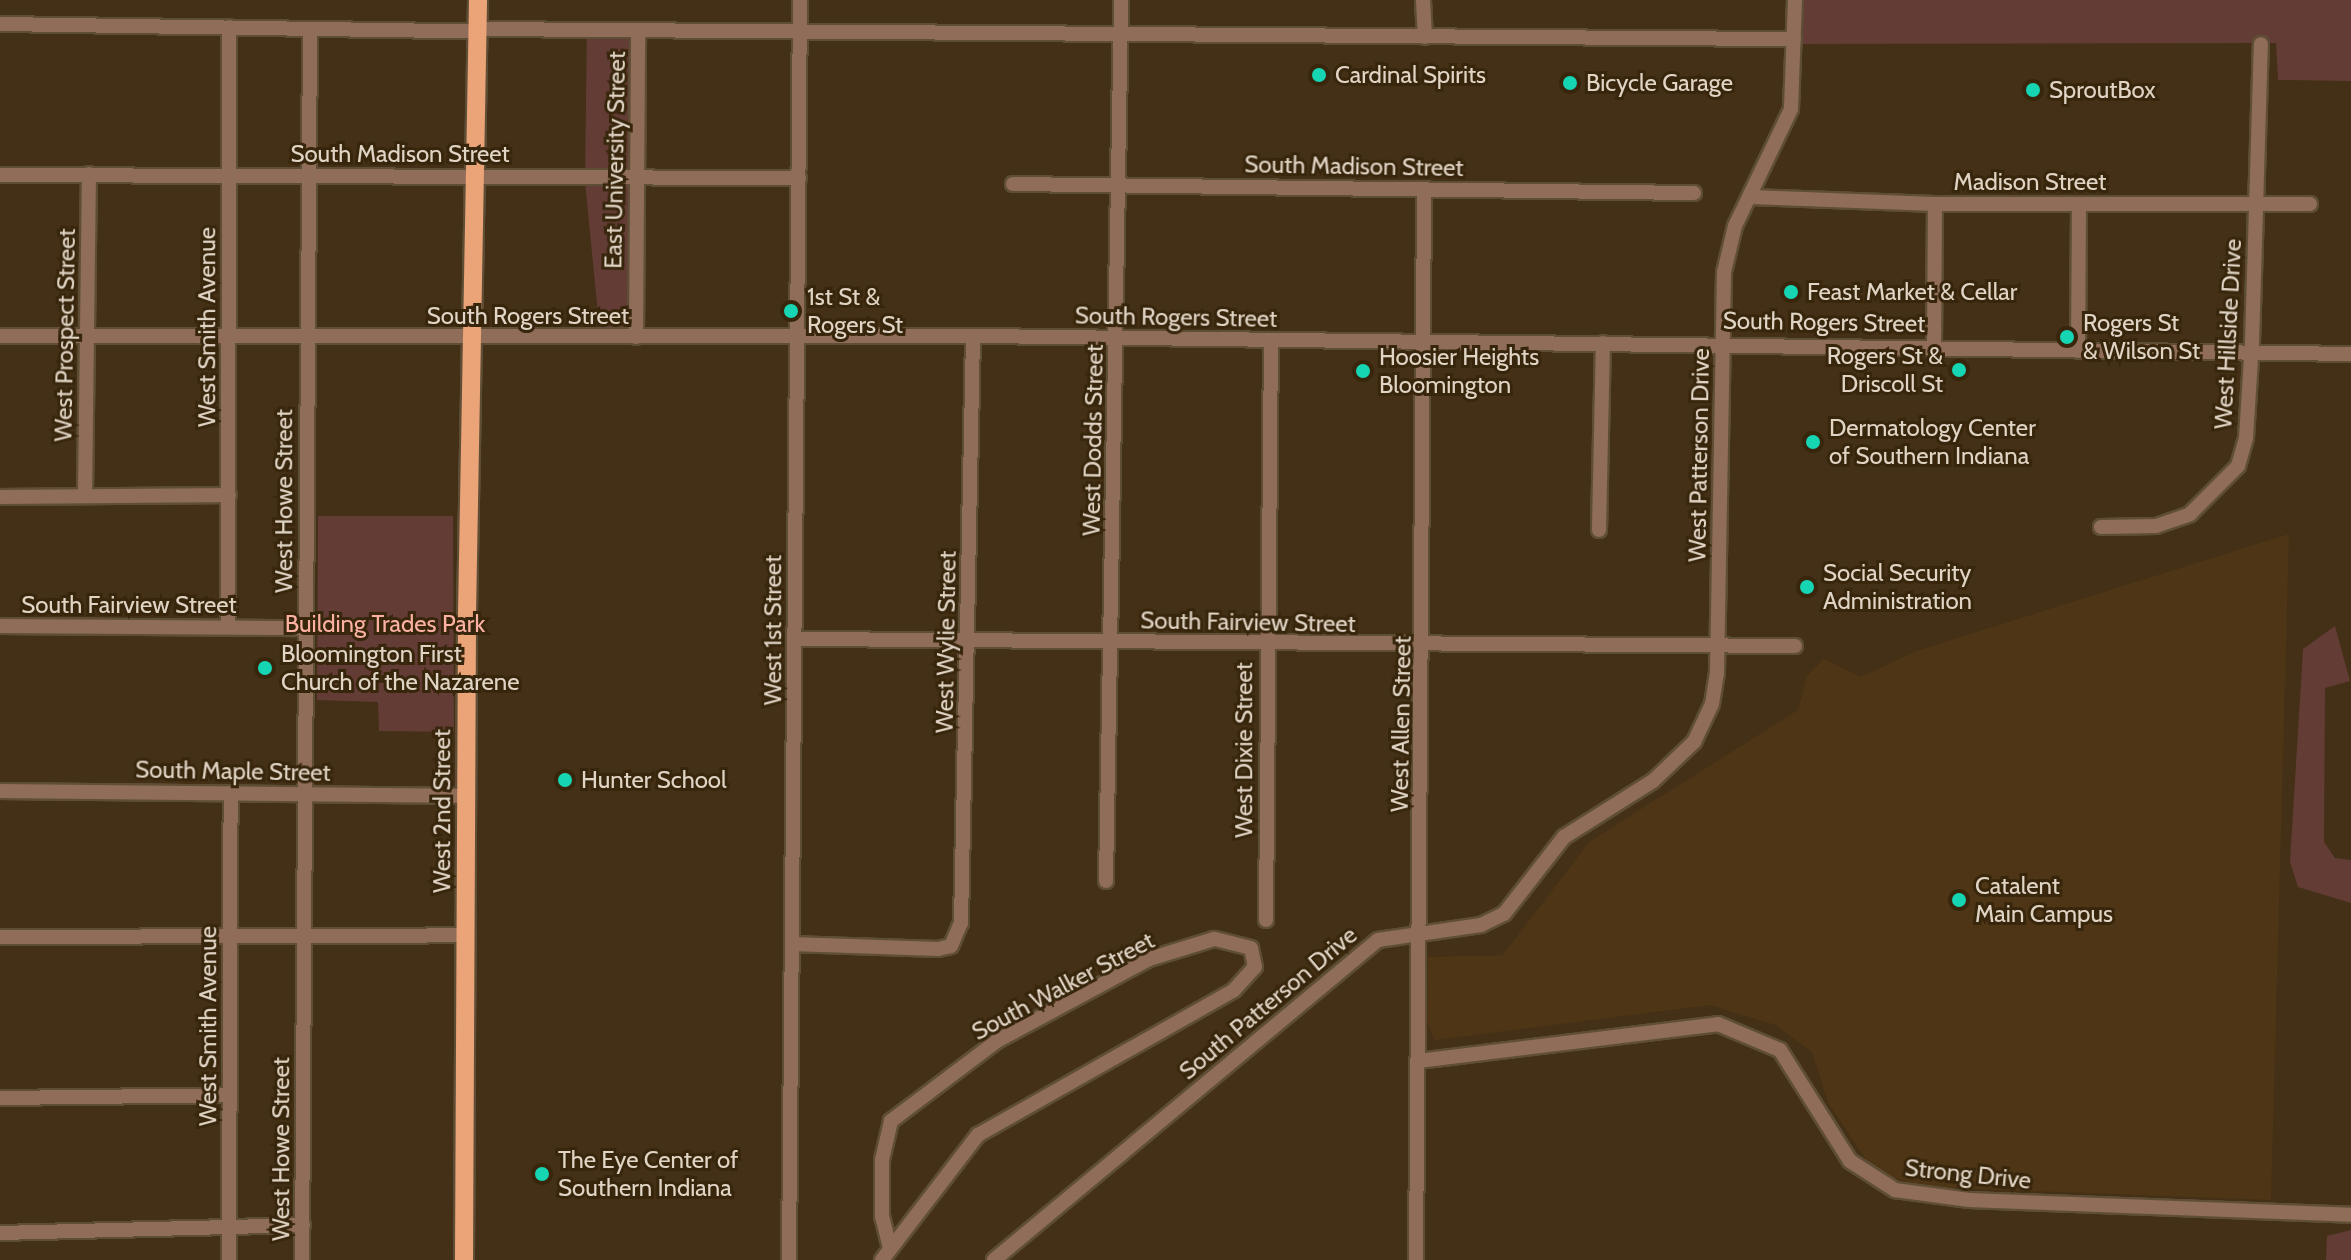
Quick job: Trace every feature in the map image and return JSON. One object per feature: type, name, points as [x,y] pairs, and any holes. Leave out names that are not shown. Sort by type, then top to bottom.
[{"type":"main road","points":[[468,0],[478,0]]},
{"type":"main road","name":"West 2nd Street","points":[[464,1260],[473,75],[473,30],[468,0]]},
{"type":"main road","name":"West 2nd Street","points":[[473,30],[478,0]]},
{"type":"street","name":"West 1st Street","points":[[789,1260],[800,0]]},
{"type":"street","name":"West Dodds Street","points":[[1106,881],[1121,0]]},
{"type":"street","points":[[1423,0],[1425,37]]},
{"type":"street","name":"West Patterson Drive","points":[[1718,645],[1723,342],[1728,245],[1789,117],[1795,0]]},
{"type":"street","points":[[0,24],[310,30],[1794,39]]},
{"type":"street","name":"West Smith Avenue","points":[[228,627],[229,27]]},
{"type":"street","name":"West Howe Street","points":[[302,1260],[310,30]]},
{"type":"street","name":"East University Street","points":[[636,337],[638,32]]},
{"type":"street","name":"West Hillside Drive","points":[[2101,527],[2156,526],[2190,514],[2214,496],[2238,466],[2246,438],[2251,354],[2261,44]]},
{"type":"street","name":"West Prospect Street","points":[[85,496],[89,174]]},
{"type":"street","name":"South Madison Street","points":[[0,175],[799,178]]},
{"type":"street","name":"South Madison Street","points":[[1013,184],[1694,193]]},
{"type":"street","name":"West Allen Street","points":[[1416,1260],[1417,933],[1427,342],[1424,189]]},
{"type":"street","name":"Madison Street","points":[[1751,197],[1935,204],[2256,207],[2310,204]]},
{"type":"street","points":[[1934,346],[1935,204]]},
{"type":"street","points":[[2078,351],[2079,205]]},
{"type":"street","name":"South Rogers Street","points":[[0,336],[307,339],[1117,337],[1427,342],[1723,342],[2351,354]]},
{"type":"street","name":"West Wylie Street","points":[[792,944],[951,946],[961,923],[973,336]]},
{"type":"street","name":"West Dixie Street","points":[[1266,920],[1271,340]]},
{"type":"street","points":[[1599,530],[1602,508],[1603,343]]},
{"type":"street","points":[[0,497],[229,495]]},
{"type":"street","name":"South Fairview Street","points":[[0,626],[306,628]]},
{"type":"street","name":"South Fairview Street","points":[[796,639],[1424,647],[1795,646]]},
{"type":"street","name":"South Patterson Drive","points":[[994,1260],[1338,970],[1378,940],[1481,925],[1504,914],[1564,837],[1653,781],[1684,755],[1712,704],[1718,645]]},
{"type":"street","name":"South Maple Street","points":[[0,791],[466,796]]},
{"type":"street","name":"West Smith Avenue","points":[[229,1260],[231,793]]},
{"type":"street","points":[[0,937],[465,935]]},
{"type":"street","name":"South Walker Street","points":[[1214,939],[1251,948],[1255,967],[1234,990],[978,1135],[886,1254],[882,1160],[891,1121],[997,1041],[1149,959],[1214,939]]},
{"type":"street","name":"Strong Drive","points":[[1418,1061],[1718,1024],[1780,1050],[1850,1161],[1895,1190],[1969,1200],[2351,1215]]},
{"type":"street","points":[[0,1098],[230,1095]]},
{"type":"street","points":[[0,1233],[303,1225]]},
{"type":"shaded area","points":[[2289,534],[2271,1200],[1921,1187],[1873,1170],[1828,1103],[1812,1052],[1775,1025],[1710,1005],[1435,1040],[1427,1023],[1428,957],[1503,955],[1589,842],[1798,710],[1807,676],[1824,659],[1861,677],[1916,651]]},
{"type":"green space","points":[[1803,0],[2351,0],[2351,81],[2278,80],[2276,43],[1802,44]]},
{"type":"green space","points":[[587,22],[638,23],[636,334],[600,334],[585,182]]},
{"type":"green space","name":"Building Trades Park","points":[[318,516],[453,516],[454,732],[379,731],[378,702],[317,700]]},
{"type":"green space","points":[[2335,626],[2350,681],[2325,688],[2324,842],[2335,858],[2351,860],[2351,903],[2298,887],[2290,862],[2303,649]]},
{"type":"green space","points":[[2351,1230],[2351,1260],[2326,1260],[2327,1236]]},
{"type":"place","name":"Cardinal Spirits","points":[[1319,75]]},
{"type":"place","name":"Bicycle Garage","points":[[1570,83]]},
{"type":"place","name":"SproutBox","points":[[2033,90]]},
{"type":"place","name":"Feast Market & Cellar","points":[[1791,292]]},
{"type":"place","name":"1st St & Rogers St","points":[[791,311]]},
{"type":"place","name":"Rogers St & Wilson St","points":[[2067,337]]},
{"type":"place","name":"Rogers St & Driscoll St","points":[[1959,370]]},
{"type":"place","name":"Hoosier Heights Bloomington","points":[[1363,371]]},
{"type":"place","name":"Dermatology Center of Southern Indiana","points":[[1813,442]]},
{"type":"place","name":"Social Security Administration","points":[[1807,587]]},
{"type":"place","name":"Bloomington First Church of the Nazarene","points":[[265,668]]},
{"type":"place","name":"Hunter School","points":[[565,780]]},
{"type":"place","name":"Catalent Main Campus","points":[[1959,900]]},
{"type":"place","name":"The Eye Center of Southern Indiana","points":[[542,1174]]}]
